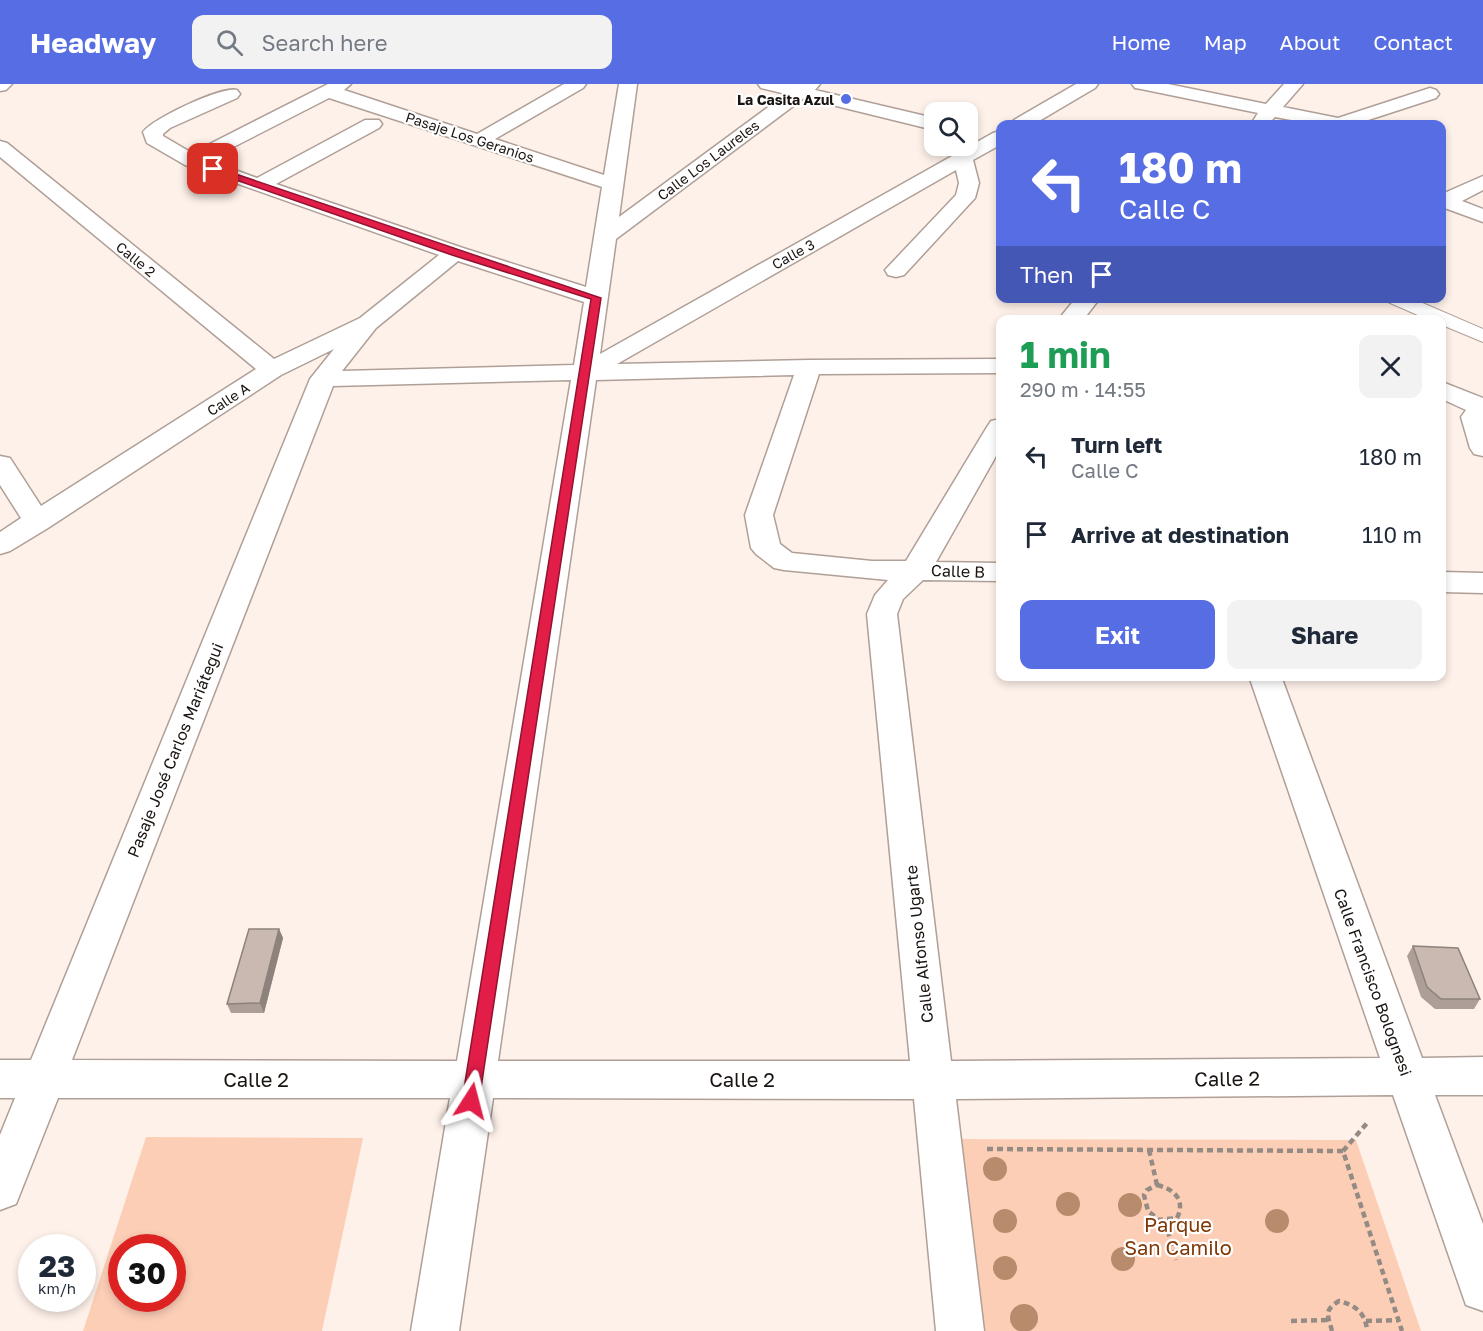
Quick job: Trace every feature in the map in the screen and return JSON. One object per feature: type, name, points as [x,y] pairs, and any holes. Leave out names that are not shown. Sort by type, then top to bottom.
[{"type":"street","points":[[480,140],[577,84]]},
{"type":"street","points":[[435,1331],[628,84]]},
{"type":"street","points":[[767,84],[805,88],[924,121]]},
{"type":"street","points":[[1028,120],[1089,84]]},
{"type":"street","points":[[1142,84],[1264,118],[1295,120]]},
{"type":"street","points":[[1264,118],[1290,89],[1315,84]]},
{"type":"street","points":[[1351,120],[1430,94],[1409,84]]},
{"type":"street","points":[[192,162],[334,88]]},
{"type":"street","name":"Pasaje Los Geranios","points":[[334,88],[613,184]]},
{"type":"street","name":"Calle Los Laureles","points":[[605,237],[805,88]]},
{"type":"street","points":[[231,94],[163,124],[153,132],[153,139],[192,162],[455,253],[596,298]]},
{"type":"street","points":[[259,185],[372,124]]},
{"type":"street","points":[[978,134],[996,138]]},
{"type":"street","name":"Calle 3","points":[[585,372],[996,141]]},
{"type":"street","name":"Calle 2","points":[[0,147],[272,370]]},
{"type":"street","points":[[896,270],[965,198],[970,189],[963,159]]},
{"type":"street","points":[[1446,200],[1483,182]]},
{"type":"street","points":[[1446,202],[1483,216]]},
{"type":"street","name":"Calle A","points":[[0,545],[272,370],[368,323],[455,253]]},
{"type":"street","points":[[1074,315],[1085,303]]},
{"type":"street","name":"Pasaje José Carlos Mariátegui","points":[[0,1189],[323,379],[368,323]]},
{"type":"street","points":[[323,379],[809,367],[996,366]]},
{"type":"street","name":"Calle B","points":[[809,367],[759,515],[766,548],[784,561],[872,570],[996,572]]},
{"type":"street","points":[[1446,392],[1483,407],[1474,417],[1483,448]]},
{"type":"street","name":"Calle Alfonso Ugarte","points":[[960,1331],[882,614],[890,595],[916,570],[996,434]]},
{"type":"street","points":[[0,464],[38,522]]},
{"type":"street","points":[[1446,582],[1483,583]]},
{"type":"street","name":"Calle Francisco Bolognesi","points":[[1267,681],[1483,1288]]},
{"type":"street","name":"Calle 2","points":[[0,1079],[934,1080],[1483,1076]]},
{"type":"lane","points":[[1406,303],[1434,315]]},
{"type":"lane","points":[[1446,320],[1483,336]]},
{"type":"path","points":[[980,1149],[1343,1151],[1402,1331]]},
{"type":"path","points":[[1149,1150],[1157,1185]]},
{"type":"path","points":[[1157,1185],[1174,1192],[1181,1202],[1177,1218],[1165,1221],[1153,1216],[1145,1205],[1144,1195],[1147,1190],[1157,1185]]},
{"type":"path","points":[[1165,1221],[1176,1260]]},
{"type":"path","points":[[1332,1331],[1327,1320],[1329,1307],[1339,1301],[1359,1309],[1366,1321],[1367,1331]]},
{"type":"path","points":[[1291,1321],[1327,1320]]},
{"type":"path","points":[[1366,1321],[1399,1320]]},
{"type":"green space","points":[[146,1137],[363,1138],[322,1331],[83,1331],[89,1312],[96,1312],[96,1291],[108,1254],[108,1312],[186,1312],[186,1234],[114,1234]]},
{"type":"green space","name":"Parque San Camilo","points":[[956,1139],[1356,1140],[1421,1331],[979,1331]]},
{"type":"building","points":[[249,929],[279,929],[260,1003],[227,1004]]},
{"type":"building","points":[[1413,946],[1458,948],[1480,999],[1441,999],[1427,987]]},
{"type":"place","name":"La Casita Azul","points":[[846,99]]},
{"type":"route","points":[[213,169],[455,253],[596,298],[471,1101]]}]
